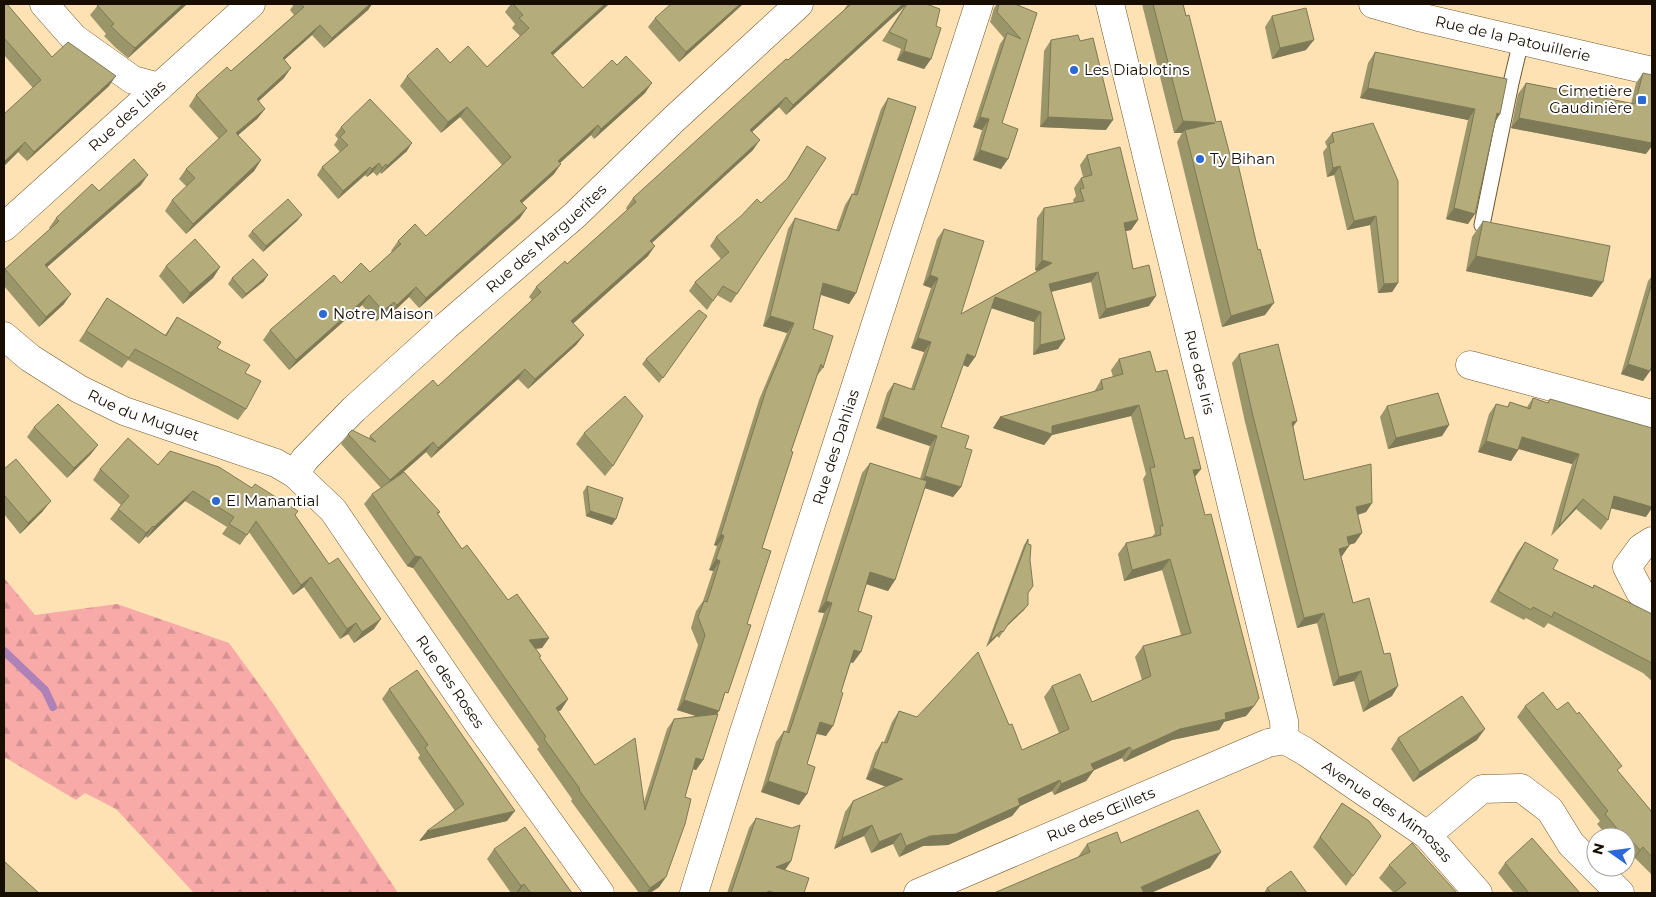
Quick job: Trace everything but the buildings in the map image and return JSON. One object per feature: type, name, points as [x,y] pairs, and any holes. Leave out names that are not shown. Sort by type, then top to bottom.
[{"type":"street","points":[[44,4],[74,38],[134,80],[159,87]]},
{"type":"street","name":"Rue des Lilas","points":[[4,228],[251,4]]},
{"type":"street","name":"Rue des Marguerites","points":[[295,474],[305,459],[354,409],[446,326],[575,215],[673,120],[799,4]]},
{"type":"street","name":"Rue des Dahlias","points":[[694,893],[743,735],[979,4]]},
{"type":"street","name":"Rue des Iris","points":[[1110,4],[1284,721],[1285,740]]},
{"type":"street","name":"Rue de la Patouillerie","points":[[1373,4],[1419,17],[1652,71]]},
{"type":"street","name":"Rue du Muguet","points":[[4,336],[30,358],[79,389],[124,411],[276,464],[295,474]]},
{"type":"street","points":[[1470,365],[1652,414]]},
{"type":"street","name":"Rue des Roses","points":[[295,474],[333,510],[480,726],[600,893]]},
{"type":"street","points":[[1652,541],[1642,548],[1626,567],[1640,592],[1652,602]]},
{"type":"street","name":"Avenue des Mimosas","points":[[1285,740],[1306,752],[1427,835],[1478,893]]},
{"type":"street","name":"Rue des Œillets","points":[[918,893],[1268,743],[1285,740]]},
{"type":"street","points":[[1427,835],[1482,789],[1521,788],[1550,810],[1571,844],[1620,893]]},
{"type":"lane","points":[[1482,225],[1521,41]]},
{"type":"green space","points":[[4,578],[35,615],[117,604],[229,643],[272,702],[398,893],[194,893],[116,809],[85,793],[76,800],[6,758],[4,759]]},
{"type":"waterway","points":[[4,651],[45,690],[53,707]]},
{"type":"place","name":"Les Diablotins","points":[[1074,70]]},
{"type":"place","name":"Cimetière Gaudinière","points":[[1642,100]]},
{"type":"place","name":"Ty Bihan","points":[[1200,159]]},
{"type":"place","name":"Notre Maison","points":[[323,314]]},
{"type":"place","name":"El Manantial","points":[[216,501]]}]
